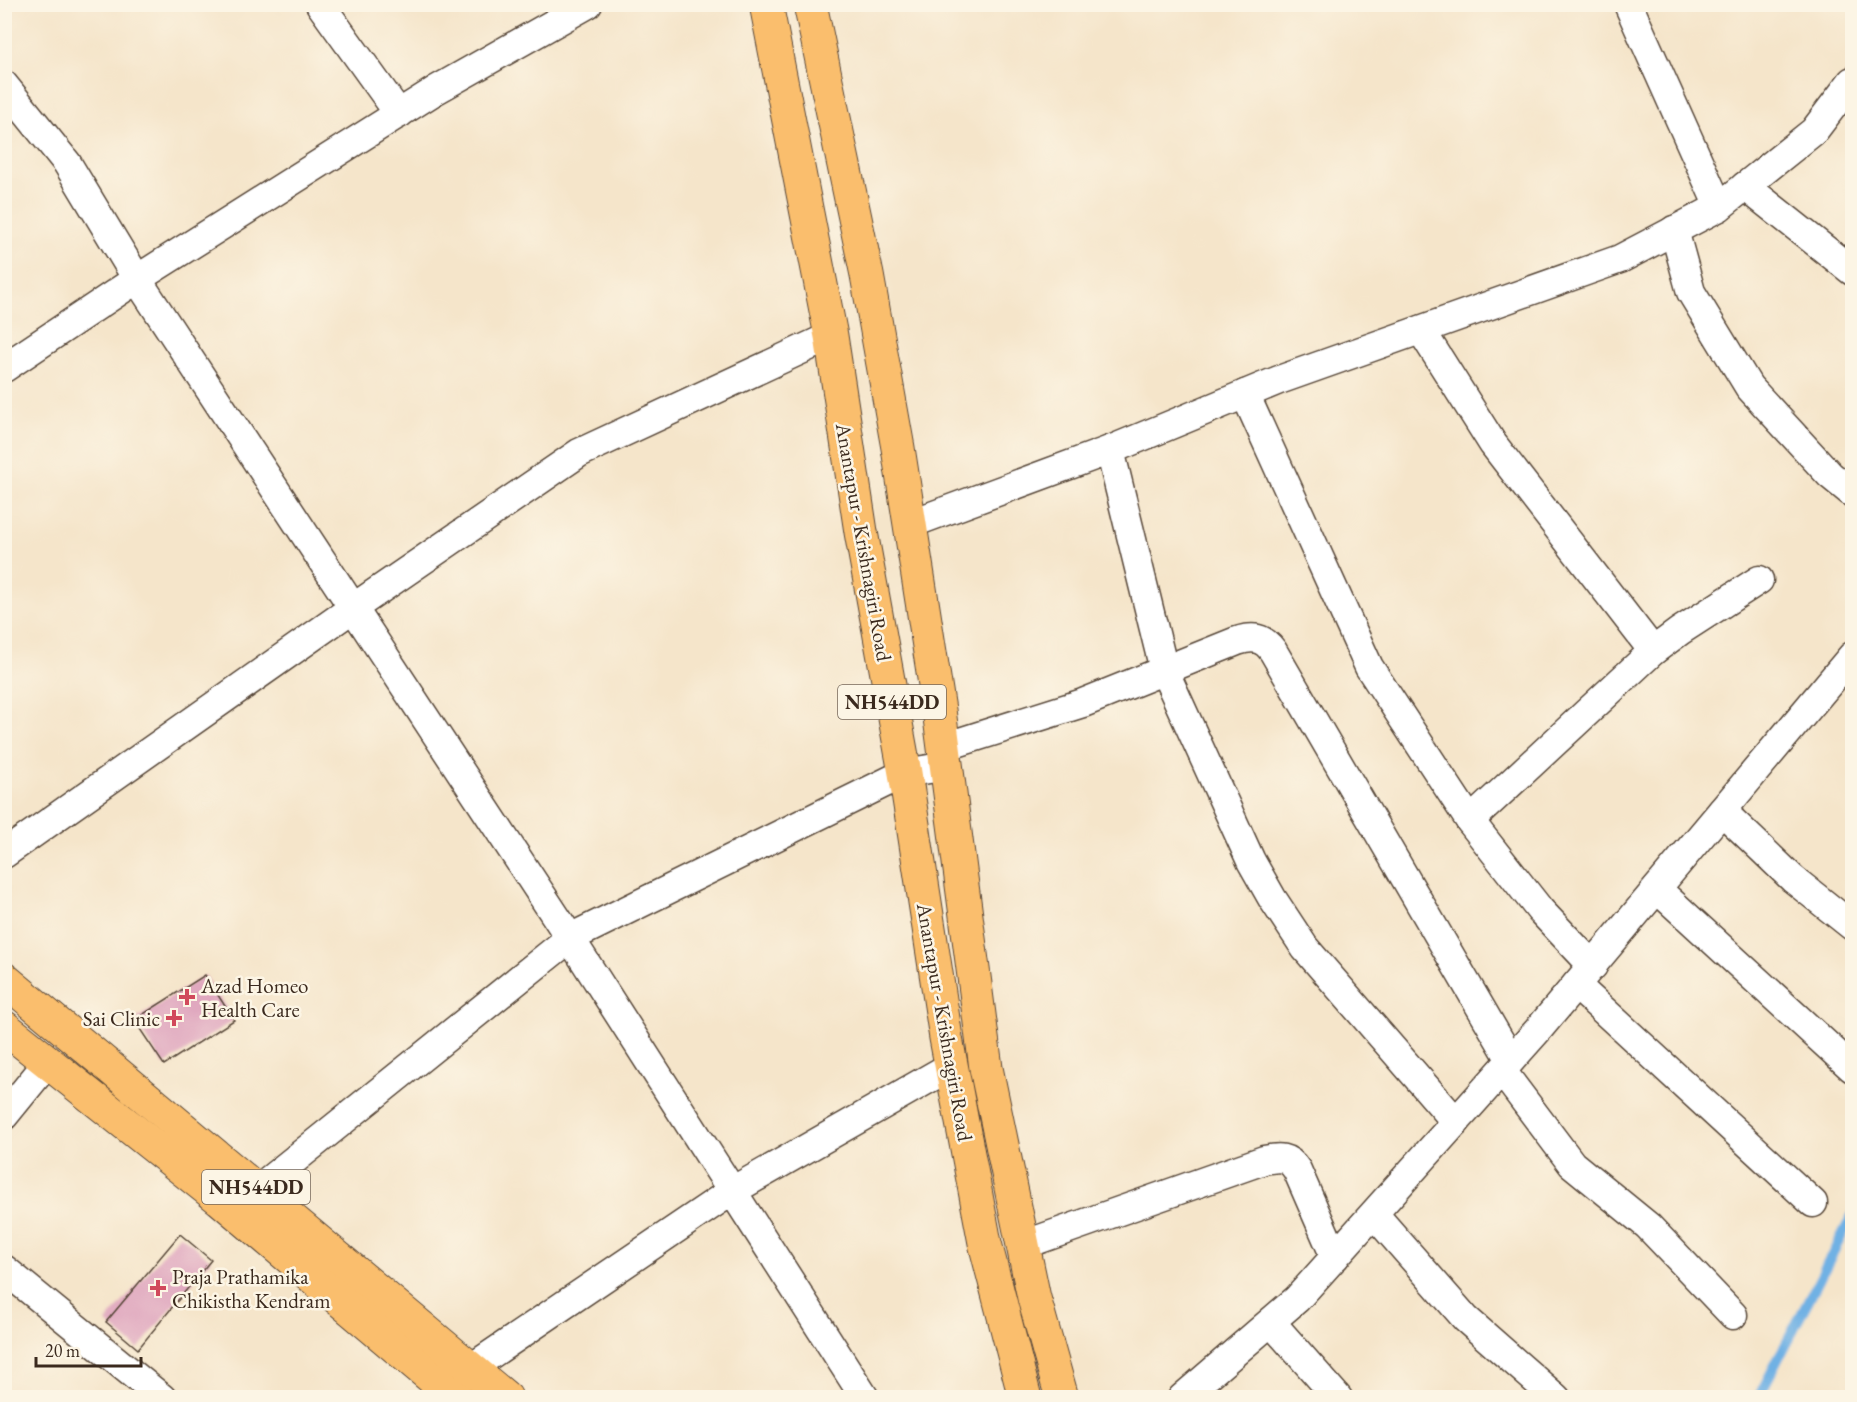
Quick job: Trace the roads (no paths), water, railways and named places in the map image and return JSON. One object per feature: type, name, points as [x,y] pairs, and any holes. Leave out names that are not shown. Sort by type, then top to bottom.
[{"type":"highway","name":"Anantapur - Krishnagiri Road","points":[[766,4],[831,336],[861,532],[904,773],[951,1066],[985,1243],[1025,1398]]},
{"type":"highway","name":"Anantapur - Krishnagiri Road","points":[[810,4],[867,275],[910,524],[945,757],[986,1068],[1034,1299],[1062,1398]]},
{"type":"highway","name":"NH544DD","points":[[4,979],[506,1398]]},
{"type":"highway","name":"NH544DD","points":[[4,1027],[220,1199],[456,1398]]},
{"type":"street","points":[[320,4],[399,114]]},
{"type":"street","points":[[4,368],[138,279],[436,90],[588,4]]},
{"type":"street","points":[[1628,4],[1719,207]]},
{"type":"street","points":[[910,524],[1110,450],[1245,394],[1620,259],[1719,207],[1814,131],[1852,81]]},
{"type":"street","points":[[4,85],[67,163],[138,279],[570,938],[866,1398]]},
{"type":"street","points":[[1745,186],[1852,272]]},
{"type":"street","points":[[1674,230],[1691,292],[1749,387],[1830,475],[1852,493]]},
{"type":"street","points":[[1421,330],[1493,444],[1653,651]]},
{"type":"street","points":[[4,854],[353,608],[579,453],[831,336]]},
{"type":"street","points":[[1245,394],[1369,667],[1470,820],[1540,910],[1584,976],[1813,1203]]},
{"type":"street","points":[[1110,450],[1164,670],[1251,861],[1305,948],[1456,1122]]},
{"type":"street","points":[[1470,820],[1653,651],[1759,580]]},
{"type":"street","points":[[258,1189],[570,938],[904,773],[1248,637],[1257,638],[1268,644],[1507,1065],[1572,1164],[1648,1226],[1733,1315]]},
{"type":"street","points":[[1182,1398],[1298,1299],[1584,976],[1852,656]]},
{"type":"street","points":[[1722,811],[1793,879],[1852,926]]},
{"type":"street","points":[[1657,889],[1852,1068]]},
{"type":"street","points":[[4,1116],[48,1062]]},
{"type":"street","points":[[471,1368],[732,1191],[951,1066]]},
{"type":"street","points":[[1023,1245],[1264,1160],[1284,1158],[1292,1162],[1297,1170],[1335,1257]]},
{"type":"street","points":[[1374,1214],[1466,1319],[1556,1398]]},
{"type":"street","points":[[4,1269],[162,1398]]},
{"type":"street","points":[[1271,1322],[1338,1398]]},
{"type":"waterway","points":[[1758,1398],[1852,1216]]},
{"type":"place","name":"Azad Homeo Health Care","points":[[187,997]]},
{"type":"place","name":"Sai Clinic","points":[[174,1018]]},
{"type":"place","name":"Praja Prathamika Chikistha Kendram","points":[[158,1288]]}]
